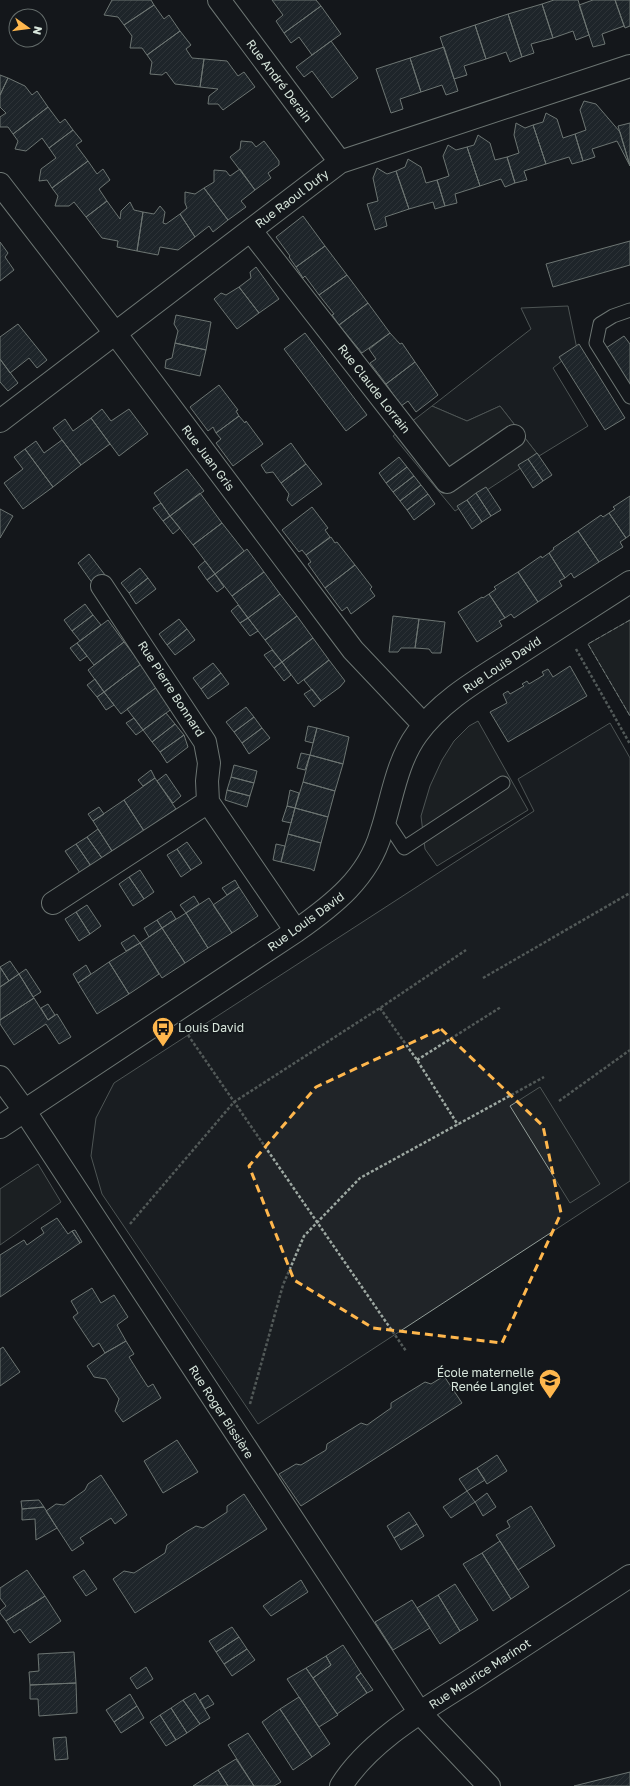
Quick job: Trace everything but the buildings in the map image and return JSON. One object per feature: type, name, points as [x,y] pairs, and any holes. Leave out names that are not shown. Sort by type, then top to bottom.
[{"type":"street","name":"Rue André Derain","points":[[218,0],[340,162]]},
{"type":"street","name":"Rue Raoul Dufy","points":[[0,421],[340,162],[630,66]]},
{"type":"street","name":"Rue Juan Gris","points":[[0,184],[115,333],[353,650],[424,725]]},
{"type":"street","name":"Rue Claude Lorrain","points":[[251,231],[447,482],[514,436]]},
{"type":"street","name":"Rue Louis David","points":[[0,1127],[296,931],[335,902],[368,865],[386,819],[399,769],[407,750],[424,725],[434,714],[466,689],[630,582]]},
{"type":"street","name":"Rue Pierre Bonnard","points":[[102,586],[205,742],[210,763],[206,781],[208,802],[296,931]]},
{"type":"street","points":[[53,903],[208,802]]},
{"type":"street","name":"Rue Roger Bissière","points":[[0,1077],[24,1110],[420,1713],[489,1786]]},
{"type":"street","name":"Rue Maurice Marinot","points":[[339,1783],[392,1733],[420,1713],[630,1576]]},
{"type":"lane","points":[[630,310],[613,316],[600,324],[596,343],[630,396]]},
{"type":"lane","points":[[386,819],[404,848],[503,783]]},
{"type":"path","points":[[562,626],[630,744]]},
{"type":"path","points":[[483,978],[630,893]]},
{"type":"path","points":[[112,1245],[234,1102],[380,1008],[466,950]]},
{"type":"path","points":[[417,1060],[501,1007]]},
{"type":"path","points":[[380,1008],[417,1060],[458,1125]]},
{"type":"path","points":[[173,1013],[406,1351]]},
{"type":"path","points":[[559,1101],[630,1050]]},
{"type":"path","points":[[240,1440],[283,1285],[304,1236],[360,1178],[544,1077]]},
{"type":"highlighted area","points":[[441,1029],[543,1126],[561,1213],[502,1343],[373,1328],[294,1280],[249,1166],[316,1087]]},
{"type":"shaded area","points":[[568,306],[577,349],[553,368],[588,426],[539,456],[500,406],[467,421],[432,406],[531,329],[521,308]]},
{"type":"shaded area","points":[[432,406],[467,421],[500,406],[539,456],[455,511],[393,436]]},
{"type":"shaded area","points":[[630,620],[630,716],[588,644]]},
{"type":"shaded area","points":[[478,721],[528,810],[437,866],[425,849],[421,816],[430,786],[442,760],[454,741],[469,726]]},
{"type":"shaded area","points":[[610,723],[630,758],[630,1181],[258,1424],[102,1194],[91,1156],[96,1118],[114,1083],[534,811],[518,779]]},
{"type":"shaded area","points":[[540,1087],[600,1184],[570,1203],[510,1106]]},
{"type":"shaded area","points":[[38,1164],[61,1202],[0,1245],[0,1189]]},
{"type":"fence","points":[[630,620],[588,644],[630,716]]},
{"type":"place","name":"Louis David","points":[[163,1048]]},
{"type":"place","name":"École maternelle Renée Langlet","points":[[550,1400]]}]
